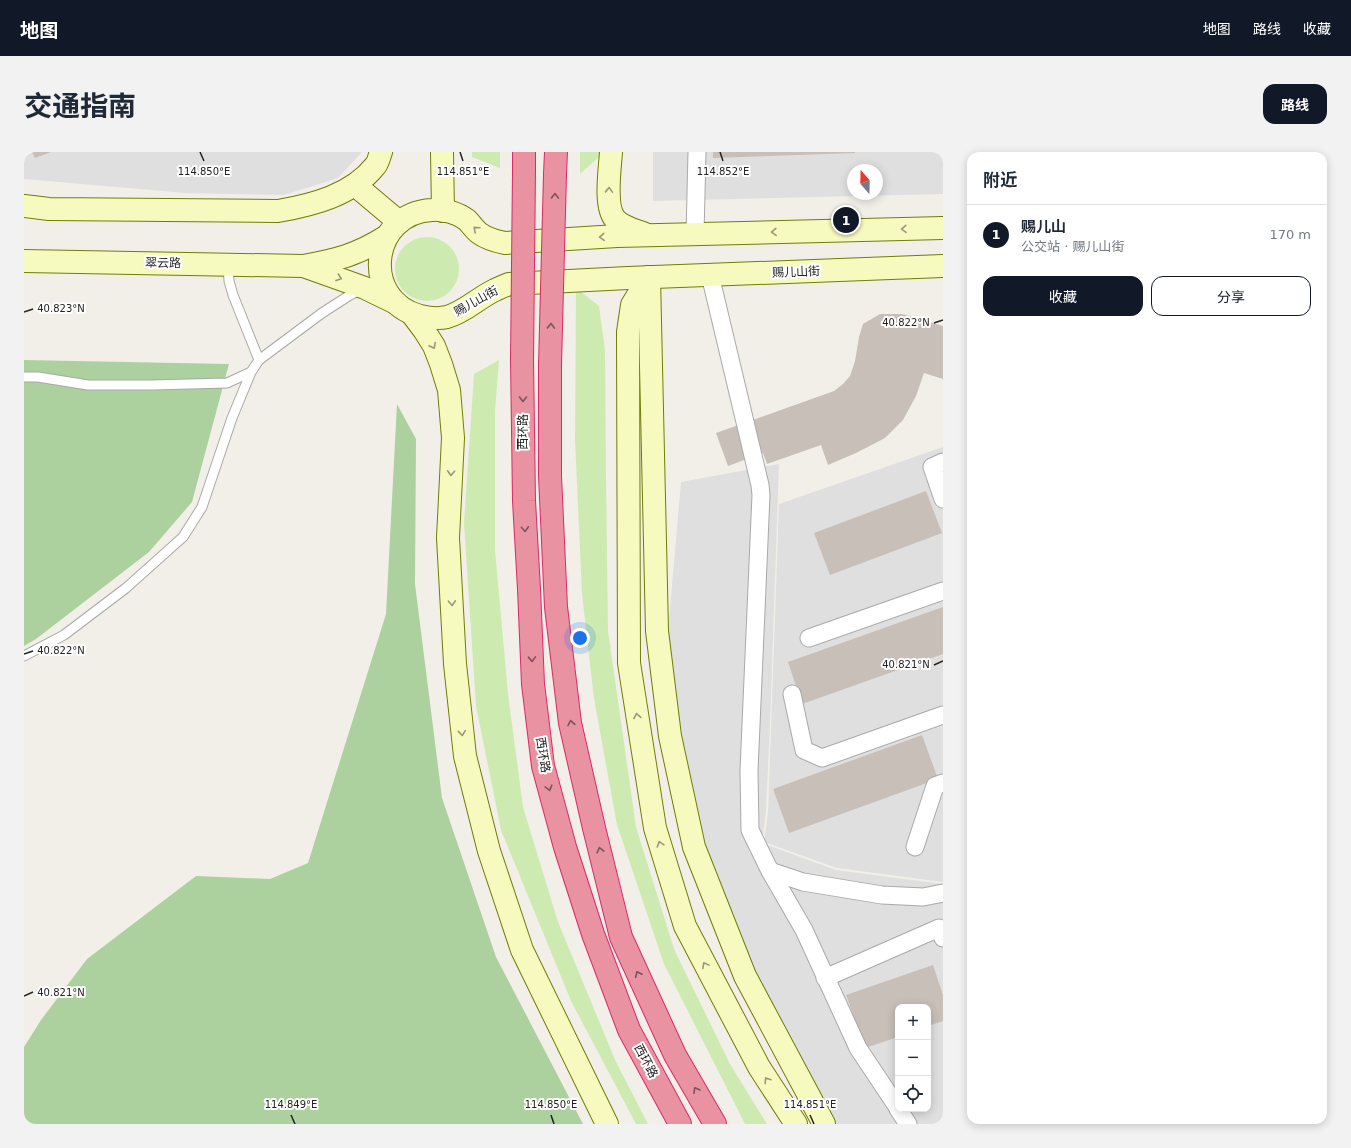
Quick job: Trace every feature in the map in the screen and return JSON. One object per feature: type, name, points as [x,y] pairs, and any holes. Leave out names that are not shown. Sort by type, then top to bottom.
[{"type":"highway","points":[[556,152],[550,364],[550,476],[556,607],[570,723],[621,936],[675,1055],[715,1124]]},
{"type":"highway","name":"西环路","points":[[524,161],[522,360],[524,501],[533,684],[543,766],[567,854],[593,934],[629,1030],[680,1124]]},
{"type":"main road","points":[[24,206],[49,209],[278,211],[299,208],[328,198],[355,185],[376,165],[381,152]]},
{"type":"main road","points":[[442,152],[442,211]]},
{"type":"main road","points":[[611,152],[609,196],[610,208],[614,218],[622,224],[648,236]]},
{"type":"main road","points":[[355,185],[393,229]]},
{"type":"main road","points":[[302,266],[344,258],[374,244],[415,213],[433,210],[450,212],[466,220],[478,232],[490,240],[505,243],[695,234],[943,228]]},
{"type":"main road","points":[[393,229],[381,253],[380,272],[385,289],[424,330],[434,346],[449,390],[453,438],[448,538],[455,664],[465,756],[489,851],[522,950],[607,1124]]},
{"type":"main road","name":"翠云路","points":[[24,261],[302,266]]},
{"type":"main road","points":[[302,266],[365,288],[404,309]]},
{"type":"main road","name":"赐儿山街","points":[[404,309],[429,318],[447,317],[463,310],[495,290],[509,284],[943,266]]},
{"type":"main road","points":[[649,277],[632,305],[628,332],[629,663],[655,828],[685,926],[759,1067],[796,1124]]},
{"type":"main road","points":[[649,277],[657,631],[670,736],[694,847],[745,976],[824,1124]]},
{"type":"street","points":[[695,234],[697,152]]},
{"type":"street","points":[[710,275],[760,485],[760,526],[749,771],[750,830],[770,871],[804,930],[858,1048],[895,1104]]},
{"type":"street","points":[[943,462],[932,467],[943,499]]},
{"type":"street","points":[[809,638],[943,591]]},
{"type":"street","points":[[792,694],[804,750],[822,758],[943,715]]},
{"type":"street","points":[[914,846],[935,786],[943,783]]},
{"type":"street","points":[[770,871],[803,882],[882,895],[923,897],[943,893]]},
{"type":"street","points":[[825,978],[942,931]]},
{"type":"street","points":[[900,1112],[908,1124]]},
{"type":"lane","points":[[228,264],[229,281],[233,295],[259,360]]},
{"type":"lane","points":[[24,656],[64,635],[126,588],[183,537],[202,507],[232,418],[251,372],[259,360],[322,313],[350,295],[365,288]]},
{"type":"lane","points":[[24,377],[38,377],[88,385],[152,385],[227,383],[251,372]]},
{"type":"shaded area","points":[[24,152],[362,152],[338,178],[284,195],[185,193],[24,179]]},
{"type":"shaded area","points":[[653,152],[943,152],[943,194],[883,195],[883,164],[847,164],[847,196],[653,201]]},
{"type":"shaded area","points":[[943,447],[943,882],[837,868],[764,842],[768,813],[779,504]]},
{"type":"shaded area","points":[[779,464],[770,724],[766,812],[762,843],[836,870],[943,884],[943,1124],[832,1124],[756,975],[712,872],[698,823],[680,737],[668,631],[681,482]]},
{"type":"green space","points":[[472,152],[500,152],[500,168],[472,157]]},
{"type":"green space","points":[[580,152],[600,152],[600,156],[580,174]]},
{"type":"green space","points":[[421,237],[433,237],[450,246],[457,257],[459,269],[457,281],[450,292],[433,301],[421,301],[409,296],[400,287],[395,275],[395,263],[400,251],[409,242]]},
{"type":"green space","points":[[576,288],[599,306],[605,350],[608,631],[636,827],[674,949],[730,1064],[767,1124],[745,1124],[664,964],[617,825],[594,699],[582,594],[575,440]]},
{"type":"green space","points":[[24,360],[229,364],[192,502],[149,552],[36,639],[24,646]]},
{"type":"green space","points":[[499,360],[495,411],[495,550],[508,694],[523,807],[558,922],[616,1062],[648,1124],[636,1124],[571,1001],[501,830],[476,706],[464,523],[474,374]]},
{"type":"green space","points":[[397,404],[416,439],[415,584],[442,798],[496,957],[583,1124],[24,1124],[24,1047],[41,1020],[87,959],[196,876],[270,879],[308,863],[386,614]]},
{"type":"building","points":[[32,152],[51,152],[35,158]]},
{"type":"building","points":[[713,152],[855,152],[855,153],[713,158]]},
{"type":"building","points":[[880,314],[902,314],[943,326],[943,379],[924,373],[916,396],[903,420],[885,438],[828,465],[821,445],[767,464],[763,453],[728,466],[716,433],[834,391],[850,376],[855,361],[863,324]]},
{"type":"building","points":[[926,491],[942,533],[830,575],[814,533]]},
{"type":"building","points":[[943,607],[943,654],[802,704],[788,662]]},
{"type":"building","points":[[922,735],[938,779],[789,833],[773,789]]},
{"type":"building","points":[[933,965],[943,995],[943,1021],[931,1025],[931,1004],[895,1004],[895,1038],[865,1048],[846,995]]},
{"type":"place","name":"赐儿山","points":[[846,220]]}]
